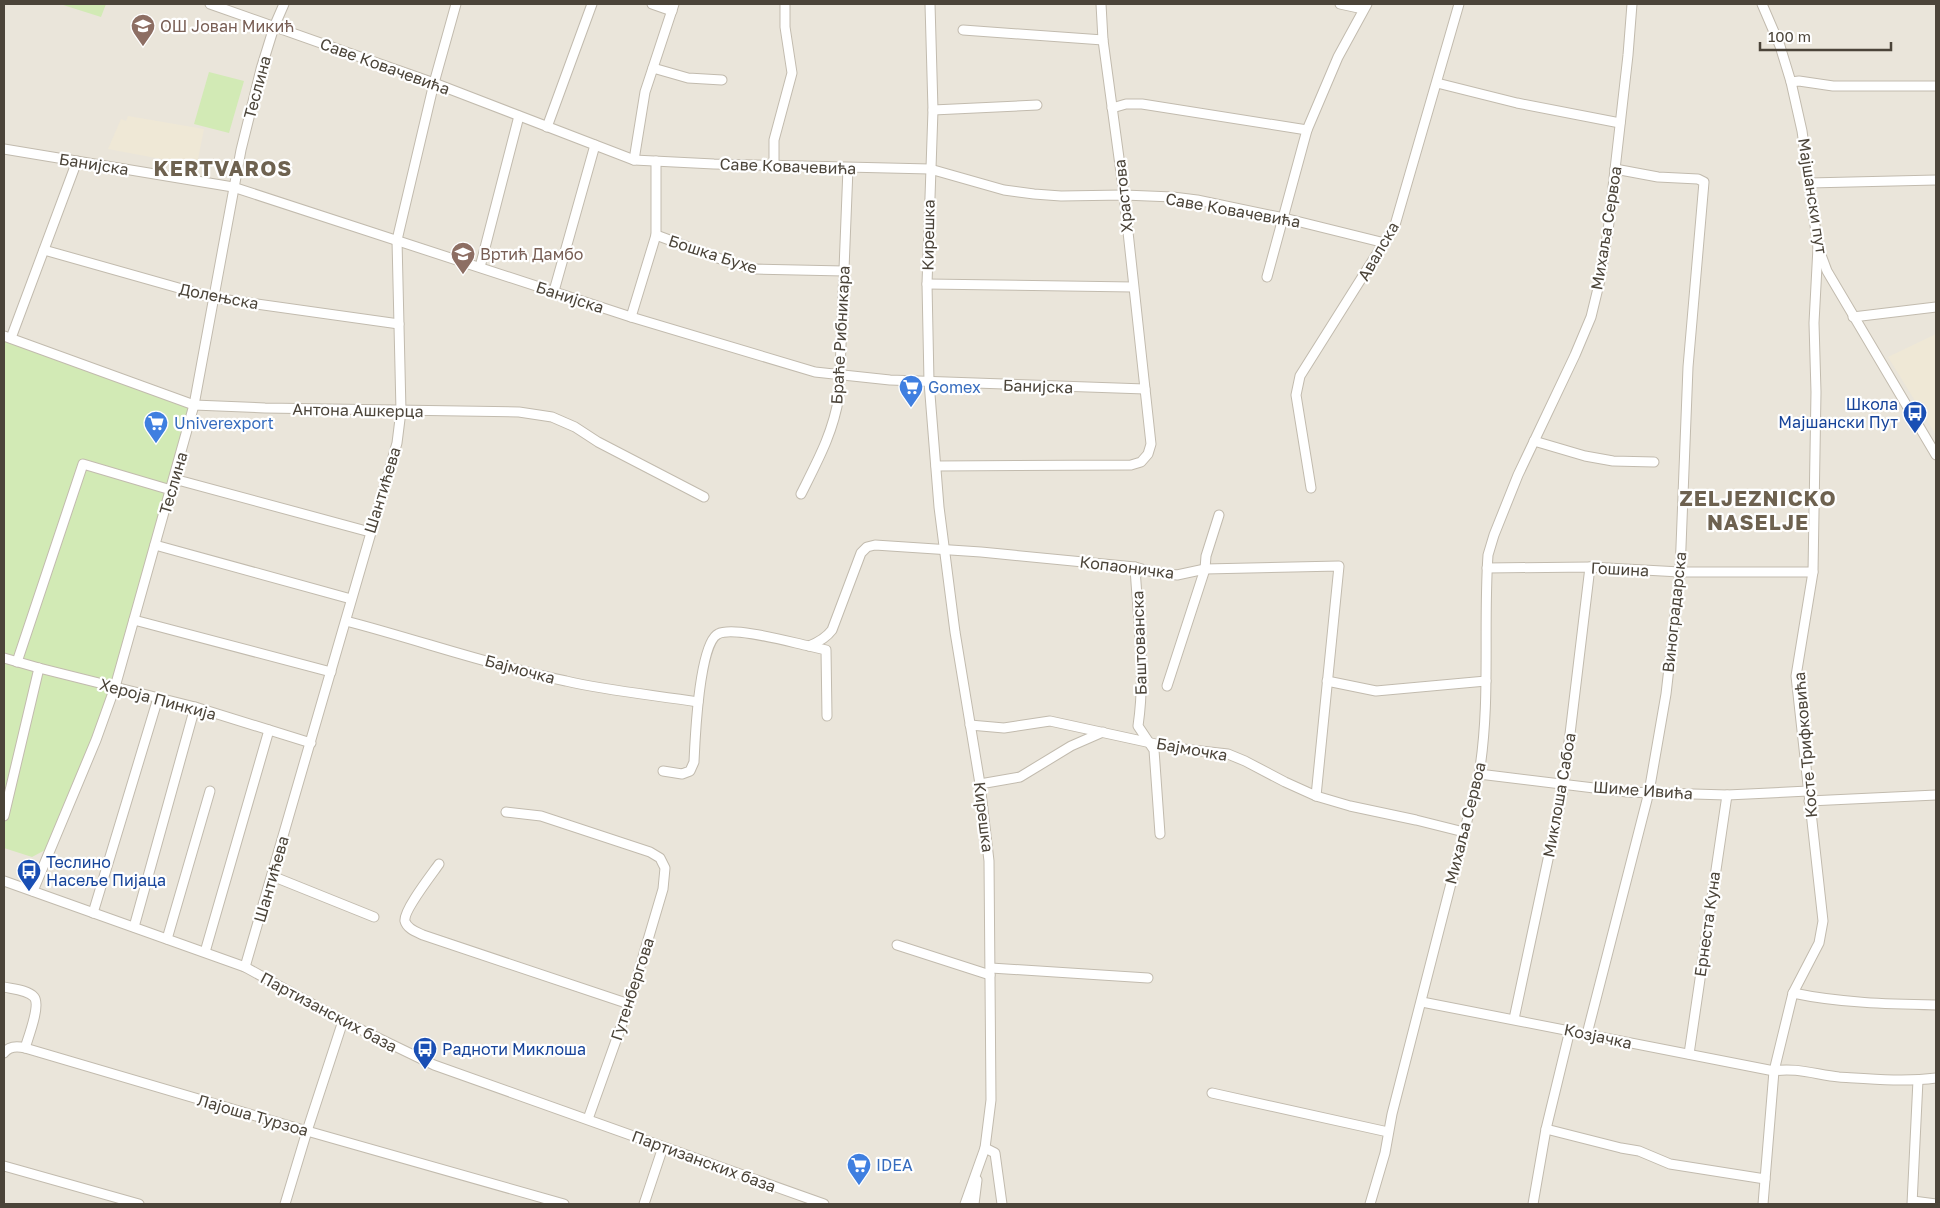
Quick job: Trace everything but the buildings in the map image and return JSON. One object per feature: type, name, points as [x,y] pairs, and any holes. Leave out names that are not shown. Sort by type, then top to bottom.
[{"type":"street","name":"Саве Ковачевића","points":[[210,4],[434,82],[634,160],[930,169],[1004,190],[1034,194],[1060,196],[1124,195],[1197,200],[1284,218],[1386,243]]},
{"type":"street","name":"Теслина","points":[[33,891],[96,740],[115,687],[171,490],[194,405],[233,188],[259,78],[274,27],[284,4]]},
{"type":"street","name":"Шантићева","points":[[246,967],[397,443],[401,411],[397,240],[434,82],[456,4]]},
{"type":"street","points":[[547,127],[592,4]]},
{"type":"street","points":[[634,160],[645,92],[673,7],[652,4]]},
{"type":"street","points":[[774,165],[774,140],[792,73],[785,27],[784,4]]},
{"type":"street","name":"Кирешка","points":[[930,4],[932,110],[927,284],[929,382],[944,550],[980,784],[989,861],[992,1100],[986,1148],[965,1204]]},
{"type":"street","name":"Храстова","points":[[1101,4],[1103,40],[1124,195],[1145,389]]},
{"type":"street","points":[[1267,278],[1308,130],[1338,56],[1365,6],[1340,4]]},
{"type":"street","name":"Авалска","points":[[1311,488],[1296,395],[1300,376],[1386,243],[1395,225],[1459,4]]},
{"type":"street","name":"Михаља Сервоа","points":[[1370,1204],[1385,1153],[1388,1132],[1422,1002],[1436,936],[1479,774],[1484,745],[1488,555],[1494,535],[1534,441],[1591,317],[1600,280],[1608,231],[1632,4]]},
{"type":"street","name":"Мајшански пут","points":[[1762,4],[1780,46],[1791,82],[1802,131],[1818,247],[1827,271],[1936,455]]},
{"type":"street","points":[[963,30],[1103,40]]},
{"type":"street","points":[[653,68],[688,78],[722,80]]},
{"type":"street","points":[[1791,82],[1799,81],[1833,86],[1936,86]]},
{"type":"street","points":[[1437,83],[1517,103],[1620,123]]},
{"type":"street","points":[[1112,108],[1126,104],[1142,104],[1308,130]]},
{"type":"street","points":[[932,110],[1037,105]]},
{"type":"street","points":[[480,267],[519,116]]},
{"type":"street","points":[[554,291],[595,145]]},
{"type":"street","name":"Банијска","points":[[4,149],[233,188],[631,317],[815,372],[890,380],[1145,389]]},
{"type":"street","points":[[7,337],[44,250],[76,161]]},
{"type":"street","name":"Бошка Бухе","points":[[656,161],[656,235],[734,264],[756,269],[844,271]]},
{"type":"street","name":"Браће Рибникара","points":[[801,494],[828,439],[835,418],[839,396],[848,168]]},
{"type":"street","name":"Виноградарска","points":[[1587,1034],[1648,792],[1666,694],[1680,572],[1688,367],[1704,182],[1698,179],[1658,177],[1615,169]]},
{"type":"street","points":[[1809,183],[1936,180]]},
{"type":"street","points":[[631,317],[656,235]]},
{"type":"street","name":"Косте Трифковића","points":[[1763,1204],[1774,1072],[1793,993],[1819,943],[1823,921],[1796,676],[1813,572],[1816,392],[1814,323],[1818,247]]},
{"type":"street","name":"Долењска","points":[[44,250],[214,298],[399,324]]},
{"type":"street","points":[[927,284],[1133,287]]},
{"type":"street","points":[[1853,317],[1936,306]]},
{"type":"street","name":"Антона Ашкерца","points":[[7,337],[194,405],[401,411],[519,412],[552,417],[704,497]]},
{"type":"street","points":[[936,466],[1131,465],[1141,462],[1148,454],[1150,444],[1145,389]]},
{"type":"street","points":[[1534,441],[1586,456],[1654,462]]},
{"type":"street","points":[[17,662],[83,464],[171,490]]},
{"type":"street","points":[[174,479],[370,532]]},
{"type":"street","points":[[1167,686],[1205,569],[1206,556],[1219,515]]},
{"type":"street","points":[[155,545],[351,599]]},
{"type":"street","points":[[808,646],[827,637],[832,630],[858,559],[867,547],[875,545],[944,550]]},
{"type":"street","name":"Копаоничка","points":[[944,550],[1135,567],[1177,575],[1205,569],[1339,566],[1327,681]]},
{"type":"street","name":"Баштованска","points":[[1135,567],[1142,647],[1141,700],[1138,726],[1154,750],[1160,834]]},
{"type":"street","name":"Гошина","points":[[1487,568],[1590,568],[1680,572],[1813,572]]},
{"type":"street","name":"Миклоша Сабоа","points":[[1514,1019],[1564,784],[1590,568]]},
{"type":"street","points":[[134,620],[331,672]]},
{"type":"street","name":"Бајмочка","points":[[346,621],[558,680],[698,702]]},
{"type":"street","points":[[663,770],[682,774],[690,771],[694,762],[698,702],[710,642],[717,634],[734,631],[826,650]]},
{"type":"street","points":[[827,637],[827,716]]},
{"type":"street","name":"Хероја Пинкија","points":[[4,658],[195,707],[311,743]]},
{"type":"street","points":[[4,816],[39,668]]},
{"type":"street","points":[[1316,796],[1327,681],[1376,691],[1486,681]]},
{"type":"street","points":[[93,912],[158,698]]},
{"type":"street","points":[[134,927],[195,707]]},
{"type":"street","name":"Бајмочка","points":[[970,725],[1004,728],[1050,721],[1174,748],[1228,754],[1316,796],[1350,806],[1464,832]]},
{"type":"street","points":[[205,952],[270,730]]},
{"type":"street","points":[[980,784],[1020,777],[1071,746],[1103,732]]},
{"type":"street","name":"Шиме Ивића","points":[[1479,774],[1627,792],[1727,795],[1808,791]]},
{"type":"street","points":[[167,939],[210,791]]},
{"type":"street","name":"Ернеста Куна","points":[[1689,1054],[1727,795]]},
{"type":"street","points":[[1809,802],[1936,795]]},
{"type":"street","name":"Гутенбергова","points":[[506,812],[541,816],[650,852],[660,858],[665,868],[663,889],[629,1004],[588,1119]]},
{"type":"street","points":[[439,864],[405,918],[409,928],[423,935],[629,1004]]},
{"type":"street","points":[[272,876],[374,917]]},
{"type":"street","name":"Партизанских база","points":[[4,880],[246,967],[343,1021],[434,1065],[824,1204]]},
{"type":"street","points":[[897,945],[991,972],[1148,978]]},
{"type":"street","points":[[4,987],[26,992],[33,996],[36,1001],[36,1008],[25,1048],[16,1046],[7,1049],[4,1053]]},
{"type":"street","points":[[1793,993],[1864,1003],[1936,1005]]},
{"type":"street","name":"Козјачка","points":[[1422,1002],[1774,1072],[1784,1069],[1839,1077],[1918,1080],[1936,1078]]},
{"type":"street","points":[[285,1204],[343,1021]]},
{"type":"street","points":[[1533,1204],[1546,1130],[1570,1030]]},
{"type":"street","name":"Лајоша Турзоа","points":[[25,1048],[564,1204]]},
{"type":"street","points":[[1918,1080],[1912,1203],[1936,1204]]},
{"type":"street","points":[[1212,1093],[1388,1132]]},
{"type":"street","points":[[1546,1130],[1639,1151],[1670,1164],[1765,1179]]},
{"type":"street","points":[[644,1204],[663,1147]]},
{"type":"street","points":[[986,1148],[995,1153],[1002,1204]]},
{"type":"street","points":[[4,1166],[139,1204]]},
{"type":"street","name":"Кирешка","points":[[974,1204],[978,1170]]},
{"type":"shaded area","points":[[4,4],[1936,4],[1936,1204],[4,1204]]},
{"type":"shaded area","points":[[128,116],[204,129],[197,164],[108,149],[121,119],[126,121]]},
{"type":"shaded area","points":[[1936,334],[1936,435],[1888,357]]},
{"type":"green space","points":[[60,4],[106,4],[101,17]]},
{"type":"green space","points":[[209,72],[244,81],[229,133],[194,124]]},
{"type":"green space","points":[[4,338],[192,406],[115,682],[47,849],[32,857],[4,848]]},
{"type":"place","name":"ОШ Јован Микић","points":[[143,47]]},
{"type":"place","name":"Вртић Дамбо","points":[[463,275]]},
{"type":"place","name":"Gomex","points":[[911,408]]},
{"type":"place","name":"Школа Мајшански Пут","points":[[1915,434]]},
{"type":"place","name":"Univerexport","points":[[156,444]]},
{"type":"place","name":"Теслино Насеље Пијаца","points":[[29,892]]},
{"type":"place","name":"Радноти Миклоша","points":[[425,1070]]},
{"type":"place","name":"IDEA","points":[[859,1186]]},
{"type":"district","name":"KERTVAROS","points":[[223,169]]},
{"type":"district","name":"ZELJEZNICKO NASELJE","points":[[1758,511]]}]
